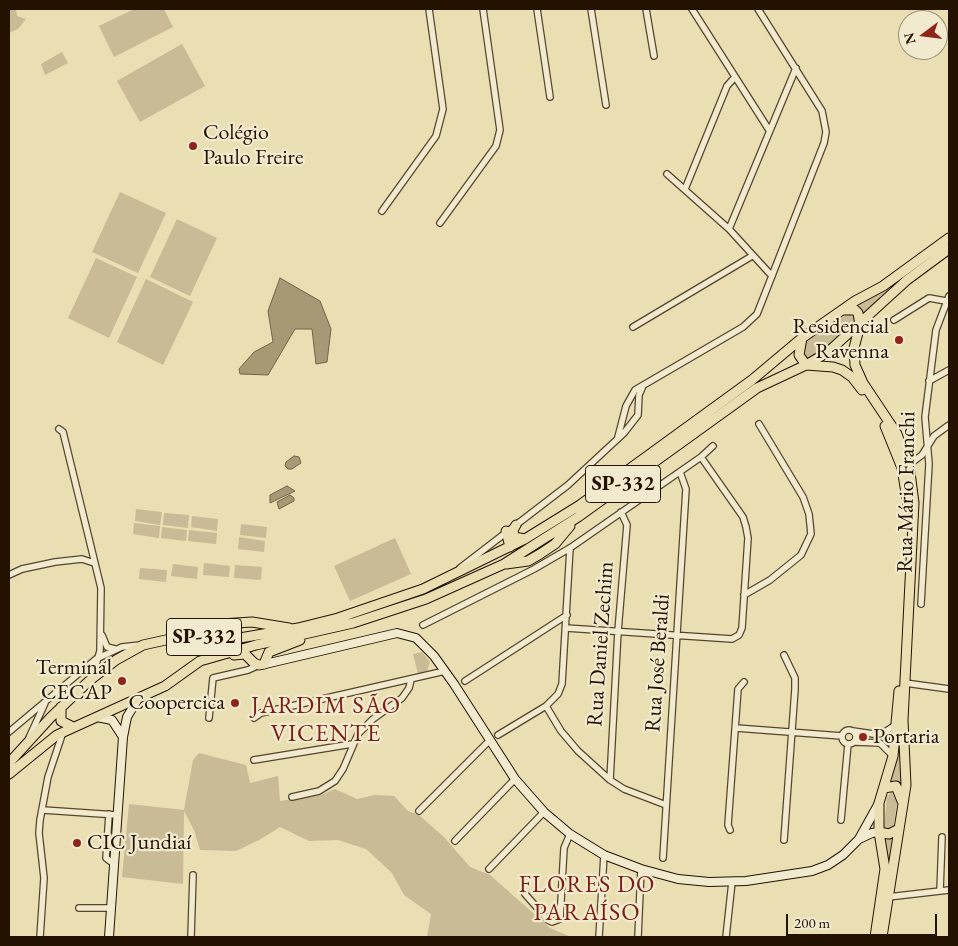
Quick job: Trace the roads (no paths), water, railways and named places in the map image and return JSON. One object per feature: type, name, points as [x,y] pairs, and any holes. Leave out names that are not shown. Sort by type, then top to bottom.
[{"type":"main road","name":"SP-332","points":[[9,763],[61,707],[92,678],[121,656],[142,645],[184,636],[234,639],[294,629],[351,615],[423,589],[525,539],[580,505],[752,380],[802,338],[882,286],[949,238]]},
{"type":"main road","name":"SP-332","points":[[9,774],[63,732],[165,686],[207,659],[346,624],[426,599],[500,566],[578,517],[757,388],[806,365],[828,352],[860,325],[907,280],[949,249]]},
{"type":"main road","points":[[854,348],[876,309]]},
{"type":"main road","points":[[841,311],[855,310],[860,317],[860,325],[854,348],[858,374],[897,434],[914,503],[903,720],[906,785],[882,937]]},
{"type":"main road","points":[[802,338],[799,355],[806,365],[833,366],[852,377],[888,430],[905,467],[908,532],[897,724],[893,756],[879,803],[879,832],[885,869],[875,937]]},
{"type":"main road","points":[[495,554],[494,559],[500,566],[542,558],[578,517]]},
{"type":"main road","points":[[516,525],[513,530],[514,537],[525,539]]},
{"type":"main road","points":[[506,532],[510,547]]},
{"type":"main road","points":[[469,580],[477,571],[475,563]]},
{"type":"main road","points":[[153,642],[181,631],[233,623],[261,622],[294,629]]},
{"type":"main road","points":[[224,654],[245,654],[254,663],[261,664],[269,652],[298,641],[307,633]]},
{"type":"main road","points":[[206,637],[211,647],[207,659]]},
{"type":"main road","points":[[61,707],[61,721],[73,727]]},
{"type":"main road","points":[[884,788],[892,785],[896,786],[903,803]]},
{"type":"main road","points":[[879,832],[889,834],[899,828]]},
{"type":"street","points":[[382,211],[436,136],[443,109],[429,9]]},
{"type":"street","points":[[440,223],[496,146],[500,130],[483,9]]},
{"type":"street","points":[[537,9],[550,97]]},
{"type":"street","points":[[591,9],[606,105]]},
{"type":"street","points":[[646,9],[654,56]]},
{"type":"street","points":[[692,9],[734,78],[769,130]]},
{"type":"street","points":[[618,438],[624,413],[635,390],[751,321],[757,314],[824,143],[826,132],[822,111],[758,9]]},
{"type":"street","points":[[729,230],[796,68]]},
{"type":"street","points":[[684,189],[727,86],[734,78]]},
{"type":"street","points":[[667,174],[729,230],[772,276]]},
{"type":"street","points":[[633,328],[752,256]]},
{"type":"street","points":[[894,320],[929,298],[948,298]]},
{"type":"street","name":"Rua Mário Franchi","points":[[921,604],[929,464],[925,417],[936,330],[948,298]]},
{"type":"street","points":[[929,381],[949,370]]},
{"type":"street","points":[[453,575],[568,485],[634,423],[638,416],[639,395],[643,386]]},
{"type":"street","points":[[624,413],[638,416]]},
{"type":"street","points":[[744,596],[770,580],[801,555],[811,534],[809,514],[803,497],[759,424]]},
{"type":"street","points":[[905,467],[918,460],[934,436],[949,425]]},
{"type":"street","points":[[59,429],[63,432],[101,588],[102,631],[92,678]]},
{"type":"street","points":[[423,625],[534,569],[542,558],[570,548],[680,472],[713,446]]},
{"type":"street","points":[[566,628],[737,638],[742,628],[746,527],[743,517],[701,457]]},
{"type":"street","name":"Rua José Beraldi","points":[[663,858],[686,489],[680,472]]},
{"type":"street","name":"Rua Daniel Zechim","points":[[610,780],[618,631],[627,525],[621,512]]},
{"type":"street","points":[[498,735],[546,706],[558,694],[562,684],[570,548]]},
{"type":"street","points":[[9,575],[22,569],[55,562],[82,559],[94,563]]},
{"type":"street","points":[[528,561],[534,569]]},
{"type":"street","points":[[465,681],[567,615]]},
{"type":"street","points":[[102,631],[107,646],[116,650]]},
{"type":"street","points":[[209,718],[213,678],[248,670],[261,664],[397,633],[416,638],[434,656],[515,779],[544,812],[570,834],[604,855],[641,869],[678,879],[732,882],[783,877],[812,871],[828,865],[843,855],[859,839],[879,803]]},
{"type":"street","points":[[9,732],[98,657],[116,650],[142,645]]},
{"type":"street","points":[[784,655],[795,678],[784,840]]},
{"type":"street","points":[[254,718],[260,713],[445,671]]},
{"type":"street","points":[[292,797],[319,791],[334,781],[343,769],[352,744],[372,719],[402,698],[410,688],[411,680]]},
{"type":"street","points":[[730,830],[728,826],[738,689],[744,682]]},
{"type":"street","points":[[905,683],[949,689]]},
{"type":"street","points":[[109,937],[114,864],[113,814],[122,737],[127,717],[138,699]]},
{"type":"street","points":[[24,746],[46,701]]},
{"type":"street","points":[[546,706],[567,738],[610,780],[624,789],[666,804]]},
{"type":"street","points":[[97,716],[112,720],[122,737]]},
{"type":"street","points":[[24,719],[33,718],[35,724]]},
{"type":"street","points":[[842,736],[846,730],[880,735],[897,724]]},
{"type":"street","points":[[736,728],[842,736]]},
{"type":"street","points":[[853,731],[856,737],[855,742]]},
{"type":"street","points":[[40,937],[44,878],[39,833],[48,777],[63,732]]},
{"type":"street","points":[[880,735],[880,743]]},
{"type":"street","points":[[842,736],[843,741],[848,744],[855,742],[880,743],[893,756]]},
{"type":"street","points":[[419,811],[490,740]]},
{"type":"street","points":[[254,760],[352,744]]},
{"type":"street","points":[[841,820],[848,744]]},
{"type":"street","points":[[455,841],[515,779]]},
{"type":"street","points":[[43,810],[113,814]]},
{"type":"street","points":[[489,869],[544,812]]},
{"type":"street","points":[[859,839],[872,832],[879,832]]},
{"type":"street","points":[[525,894],[548,920],[552,922],[560,919],[564,848],[570,834]]},
{"type":"street","points":[[940,891],[942,837]]},
{"type":"street","points":[[599,937],[604,855]]},
{"type":"street","points":[[638,937],[641,869]]},
{"type":"street","points":[[191,937],[194,875]]},
{"type":"street","points":[[726,937],[732,882]]},
{"type":"street","points":[[888,897],[949,890]]},
{"type":"street","points":[[79,908],[111,908]]},
{"type":"place","name":"Colégio Paulo Freire","points":[[193,146]]},
{"type":"place","name":"Residencial Ravenna","points":[[899,340]]},
{"type":"place","name":"Terminal CECAP","points":[[122,681]]},
{"type":"place","name":"Coopercica","points":[[235,703]]},
{"type":"place","name":"Portaria","points":[[863,737]]},
{"type":"place","name":"CIC Jundiaí","points":[[77,843]]},
{"type":"district","name":"JARDIM SÃO VICENTE","points":[[326,720]]},
{"type":"district","name":"FLORES DO PARAÍSO","points":[[587,899]]}]
